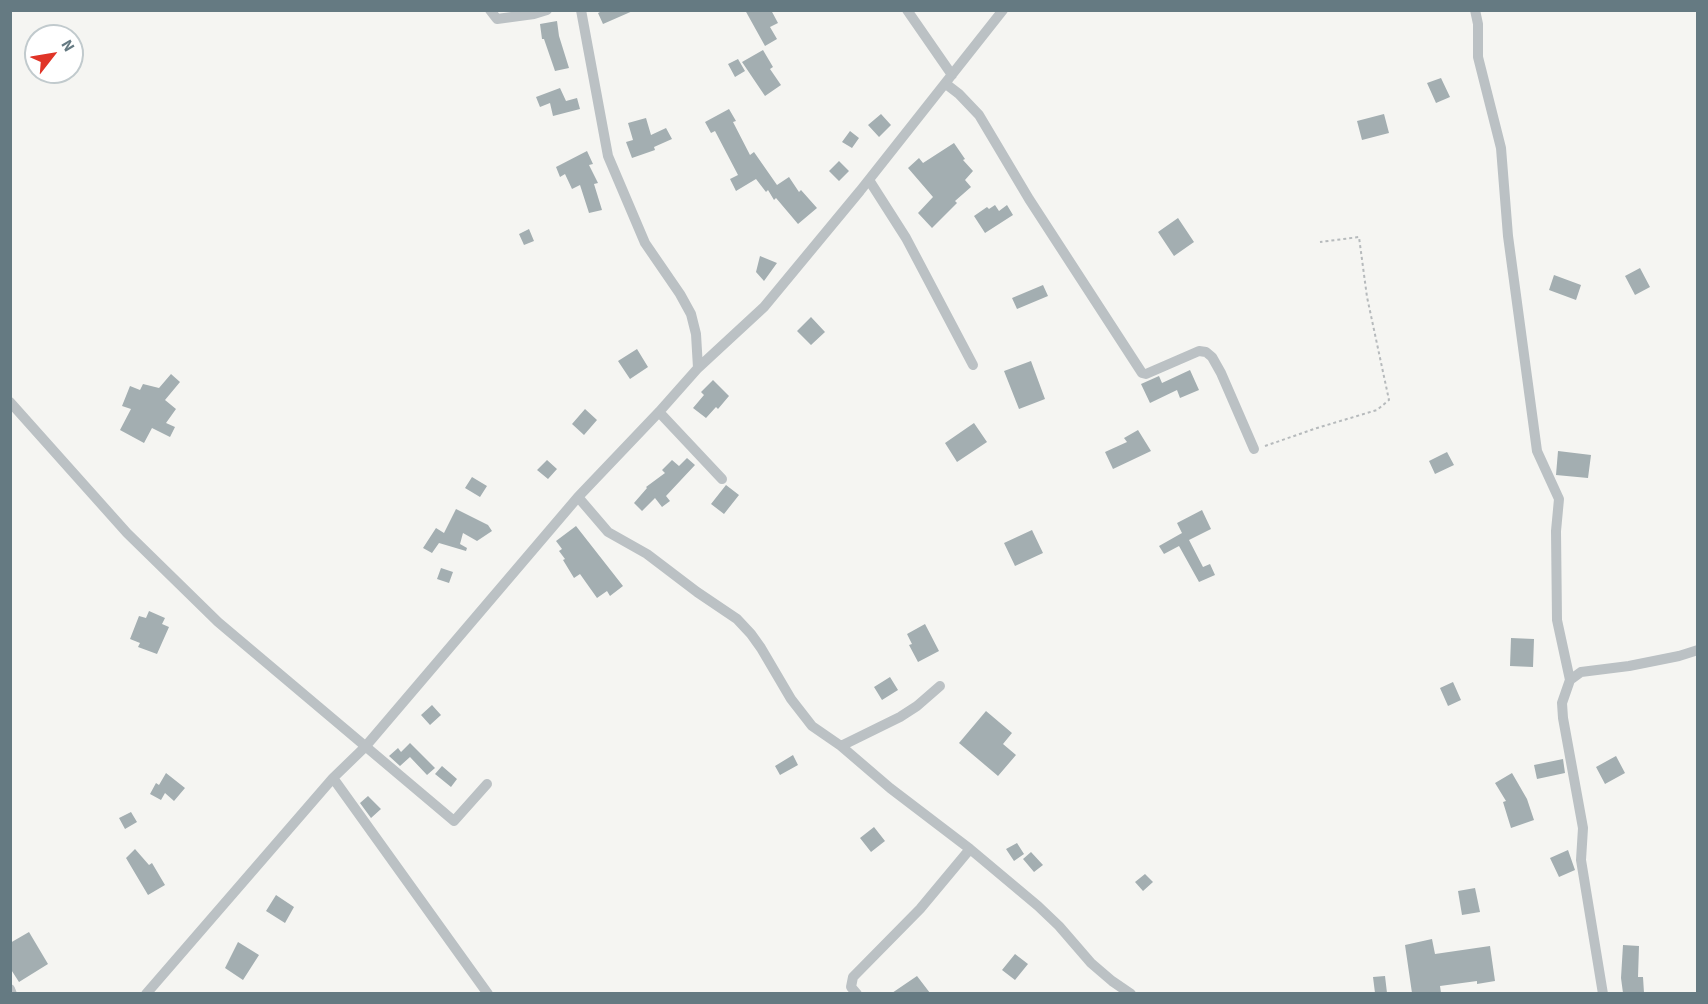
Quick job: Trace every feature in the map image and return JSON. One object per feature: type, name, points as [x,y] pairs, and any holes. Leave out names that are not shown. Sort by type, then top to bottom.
[{"type":"street","points":[[490,10],[497,19],[547,10]]},
{"type":"street","points":[[581,10],[608,156],[645,243],[680,294],[691,315],[696,334],[698,368]]},
{"type":"street","points":[[906,10],[959,94],[979,115],[1029,199],[1142,373],[1146,374],[1199,351],[1206,352],[1212,357],[1221,373],[1254,449]]},
{"type":"street","points":[[146,993],[333,778],[365,747],[578,497],[698,368],[764,308],[869,180],[1003,10]]},
{"type":"street","points":[[1475,10],[1478,24],[1478,57],[1501,148],[1508,236],[1537,451],[1559,499],[1556,531],[1557,620],[1570,680],[1562,703],[1563,718],[1583,828],[1581,860],[1603,993]]},
{"type":"street","points":[[869,180],[906,238],[973,365]]},
{"type":"street","points":[[10,402],[128,533],[202,607],[454,821],[487,784]]},
{"type":"street","points":[[659,412],[722,479]]},
{"type":"street","points":[[578,497],[608,532],[647,554],[737,620],[761,648],[800,713],[812,726],[841,746],[890,788],[970,849],[1059,926],[1091,963],[1131,993]]},
{"type":"street","points":[[1570,680],[1581,672],[1629,666],[1698,650]]},
{"type":"street","points":[[841,746],[900,717],[940,686]]},
{"type":"street","points":[[333,778],[488,993]]},
{"type":"street","points":[[857,993],[851,987],[853,977],[920,909],[970,849]]},
{"type":"street","points":[[10,989],[12,993]]},
{"type":"path","points":[[1254,449],[1377,410],[1389,400],[1367,297],[1359,237],[1320,242]]},
{"type":"building","points":[[604,10],[635,10],[603,24],[598,13]]},
{"type":"building","points":[[745,10],[771,10],[778,23],[770,27],[777,39],[765,46]]},
{"type":"building","points":[[557,21],[569,68],[555,71],[544,39],[542,39],[540,24]]},
{"type":"building","points":[[763,50],[773,67],[770,69],[781,85],[765,96],[742,62]]},
{"type":"building","points":[[738,59],[745,71],[735,77],[728,64]]},
{"type":"building","points":[[1441,78],[1450,97],[1436,103],[1427,83]]},
{"type":"building","points":[[560,88],[566,101],[577,98],[580,109],[553,116],[550,103],[540,107],[536,97]]},
{"type":"building","points":[[729,109],[750,155],[754,152],[777,185],[789,177],[799,192],[801,190],[817,208],[798,224],[756,179],[736,191],[730,179],[738,175],[715,131],[711,133],[705,122]]},
{"type":"building","points":[[881,114],[891,125],[879,137],[868,125]]},
{"type":"building","points":[[1384,114],[1389,133],[1362,140],[1357,121]]},
{"type":"building","points":[[646,118],[651,135],[666,128],[672,139],[654,147],[655,150],[632,158],[626,142],[633,140],[628,123]]},
{"type":"building","points":[[850,131],[859,138],[852,148],[842,142]]},
{"type":"building","points":[[954,143],[965,159],[963,160],[973,171],[965,180],[971,187],[955,201],[957,203],[932,228],[918,213],[933,197],[908,168],[919,158],[923,163]]},
{"type":"building","points":[[587,151],[593,164],[589,165],[598,183],[594,184],[602,210],[589,213],[580,185],[572,189],[565,174],[560,177],[556,167]]},
{"type":"building","points":[[839,161],[849,171],[839,181],[829,171]]},
{"type":"building","points":[[995,205],[999,211],[1007,205],[1013,215],[985,233],[974,216],[987,207],[989,209]]},
{"type":"building","points":[[1178,218],[1194,242],[1174,256],[1158,232]]},
{"type":"building","points":[[529,229],[534,241],[524,245],[519,234]]},
{"type":"building","points":[[760,256],[777,263],[764,281],[756,272]]},
{"type":"building","points":[[1640,268],[1650,287],[1635,295],[1625,276]]},
{"type":"building","points":[[1554,275],[1581,285],[1576,300],[1549,290]]},
{"type":"building","points":[[1043,285],[1048,296],[1017,309],[1012,298]]},
{"type":"building","points":[[811,317],[825,332],[811,345],[797,331]]},
{"type":"building","points":[[637,349],[648,367],[630,379],[618,361]]},
{"type":"building","points":[[1031,361],[1045,399],[1019,409],[1004,371]]},
{"type":"building","points":[[1190,370],[1199,390],[1180,398],[1177,390],[1150,403],[1141,384],[1159,376],[1162,383]]},
{"type":"building","points":[[171,374],[180,382],[165,400],[176,409],[166,423],[175,427],[170,437],[152,428],[144,443],[120,430],[131,409],[122,406],[130,386],[140,390],[143,384],[159,388]]},
{"type":"building","points":[[713,380],[729,396],[706,418],[693,408],[704,395],[701,392]]},
{"type":"building","points":[[585,409],[597,420],[584,435],[572,424]]},
{"type":"building","points":[[974,423],[987,442],[957,462],[945,443]]},
{"type":"building","points":[[1138,430],[1151,451],[1113,469],[1105,452],[1127,442],[1124,438]]},
{"type":"building","points":[[1558,451],[1591,455],[1588,478],[1556,475]]},
{"type":"building","points":[[1447,452],[1454,465],[1435,474],[1429,461]]},
{"type":"building","points":[[687,458],[695,465],[666,496],[670,501],[662,507],[655,498],[642,511],[634,503],[646,487],[665,473],[662,470],[672,460],[679,466]]},
{"type":"building","points":[[547,460],[557,469],[548,479],[537,470]]},
{"type":"building","points":[[472,477],[487,486],[480,497],[465,488]]},
{"type":"building","points":[[726,485],[739,495],[724,514],[711,504]]},
{"type":"building","points":[[456,509],[488,525],[492,531],[477,541],[463,533],[460,544],[467,548],[466,551],[439,543],[432,553],[423,548],[436,528],[444,533]]},
{"type":"building","points":[[1202,510],[1211,529],[1189,540],[1203,567],[1210,564],[1215,575],[1199,582],[1179,546],[1164,554],[1159,546],[1182,533],[1177,523]]},
{"type":"building","points":[[576,526],[623,586],[610,596],[607,591],[597,598],[580,574],[574,578],[563,560],[565,559],[559,551],[562,549],[556,541]]},
{"type":"building","points":[[1032,530],[1043,553],[1015,566],[1004,543]]},
{"type":"building","points":[[441,568],[453,572],[449,583],[437,579]]},
{"type":"building","points":[[149,611],[165,618],[162,624],[169,627],[157,654],[138,647],[140,643],[130,639],[139,616],[146,618]]},
{"type":"building","points":[[925,624],[939,651],[918,662],[909,645],[912,644],[907,634]]},
{"type":"building","points":[[1511,638],[1534,639],[1533,667],[1510,666]]},
{"type":"building","points":[[890,677],[898,690],[882,700],[874,687]]},
{"type":"building","points":[[1453,682],[1461,700],[1448,706],[1440,688]]},
{"type":"building","points":[[432,705],[441,715],[430,725],[421,715]]},
{"type":"building","points":[[986,711],[1012,733],[1003,744],[1016,755],[998,776],[959,743]]},
{"type":"building","points":[[410,743],[435,768],[427,775],[410,757],[400,766],[389,756],[398,748],[401,752]]},
{"type":"building","points":[[793,755],[798,765],[780,775],[775,766]]},
{"type":"building","points":[[1616,756],[1625,773],[1605,784],[1596,767]]},
{"type":"building","points":[[1563,759],[1565,773],[1537,779],[1534,765]]},
{"type":"building","points":[[442,766],[457,779],[451,787],[435,774]]},
{"type":"building","points":[[166,773],[185,788],[174,801],[165,793],[161,800],[150,794],[156,783],[159,785]]},
{"type":"building","points":[[1512,773],[1527,799],[1534,820],[1511,828],[1503,802],[1506,801],[1495,783]]},
{"type":"building","points":[[368,796],[381,809],[371,818],[360,803]]},
{"type":"building","points":[[131,812],[137,822],[125,829],[119,818]]},
{"type":"building","points":[[874,827],[885,841],[871,852],[860,838]]},
{"type":"building","points":[[1017,843],[1024,854],[1014,861],[1006,849]]},
{"type":"building","points":[[135,849],[149,865],[152,863],[165,885],[148,895],[126,858]]},
{"type":"building","points":[[1568,850],[1575,870],[1559,877],[1550,858]]},
{"type":"building","points":[[1031,852],[1043,865],[1034,872],[1023,859]]},
{"type":"building","points":[[1145,874],[1153,882],[1143,891],[1135,882]]},
{"type":"building","points":[[1475,888],[1480,912],[1462,915],[1458,891]]},
{"type":"building","points":[[276,895],[294,907],[285,923],[266,911]]},
{"type":"building","points":[[29,932],[48,964],[19,982],[10,968],[10,943]]},
{"type":"building","points":[[1432,939],[1435,954],[1490,946],[1495,981],[1440,986],[1441,993],[1412,993],[1405,945]]},
{"type":"building","points":[[238,942],[259,955],[243,980],[225,968]]},
{"type":"building","points":[[1623,945],[1639,946],[1638,977],[1643,977],[1644,993],[1623,993],[1621,978]]},
{"type":"building","points":[[1015,954],[1028,964],[1015,980],[1002,970]]},
{"type":"building","points":[[917,976],[930,993],[892,993]]},
{"type":"building","points":[[1385,976],[1387,993],[1375,993],[1373,977]]}]
